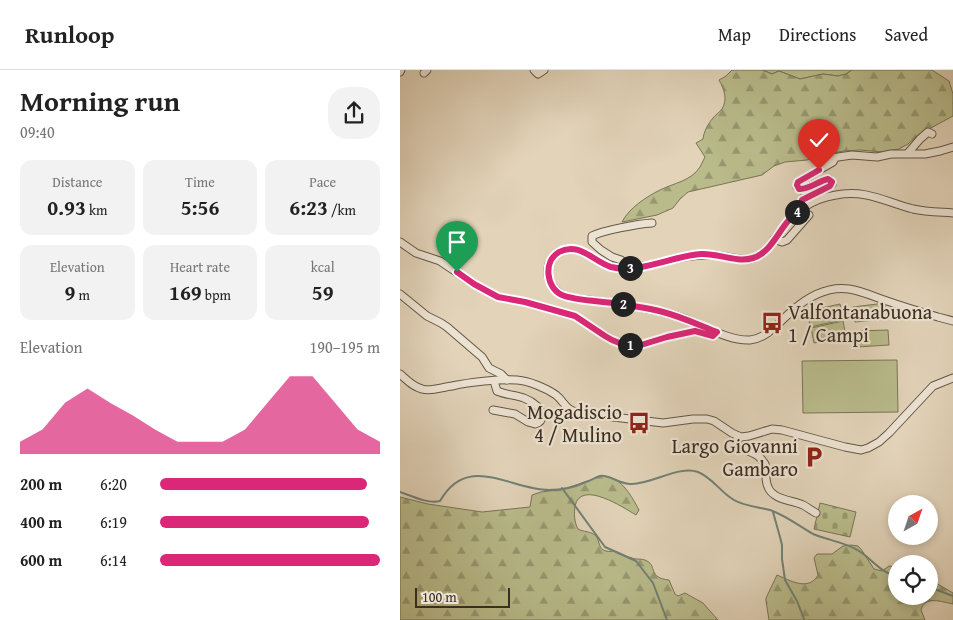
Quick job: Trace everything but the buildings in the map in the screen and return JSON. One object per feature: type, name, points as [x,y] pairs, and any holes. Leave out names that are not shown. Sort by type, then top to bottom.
[{"type":"street","points":[[534,70],[538,74],[544,70]]},
{"type":"street","points":[[908,153],[928,132],[932,134]]},
{"type":"street","points":[[816,157],[824,159],[852,155],[877,157],[890,154],[932,153],[950,148]]},
{"type":"street","points":[[803,207],[801,203],[804,199],[829,187],[832,182],[828,179],[824,180],[801,190],[797,187],[798,182],[832,162],[835,158]]},
{"type":"street","points":[[953,212],[916,210],[875,196],[857,193],[836,194],[803,207],[789,220],[763,253],[754,258],[741,259],[702,254],[635,268],[624,268],[611,267],[575,249],[561,251],[553,257],[548,270],[549,280],[555,290],[562,295],[663,312],[737,339],[754,339],[766,334],[794,309],[818,293],[848,288],[953,321]]},
{"type":"street","points":[[774,239],[782,242],[785,241],[809,215]]},
{"type":"street","points":[[624,268],[621,260],[612,257],[595,246],[592,242],[592,236],[634,225],[652,223]]},
{"type":"street","points":[[400,242],[416,253],[440,261],[474,284],[498,297],[525,302],[575,316],[605,336],[622,344],[635,346],[695,331],[713,336],[717,332]]},
{"type":"street","points":[[400,294],[427,316],[441,323],[482,357],[489,368],[508,380]]},
{"type":"street","points":[[400,374],[413,385],[428,390],[470,383],[519,380],[533,384],[558,396],[572,412],[663,423],[693,418],[707,419],[714,421],[738,436],[745,437],[772,429],[782,430],[853,449],[868,448],[879,442],[933,386],[952,380]]},
{"type":"street","points":[[493,410],[515,414],[532,424],[537,424],[542,419],[541,410],[534,404],[521,396],[499,392],[494,381]]},
{"type":"street","points":[[738,436],[736,442],[738,446],[763,460],[767,486],[774,495],[803,505],[816,513]]},
{"type":"green space","points":[[732,70],[762,70],[772,74],[779,71],[800,79],[823,74],[838,76],[852,70],[932,70],[949,81],[953,94],[953,116],[918,135],[899,149],[882,152],[844,151],[807,160],[785,162],[774,166],[762,175],[688,192],[673,208],[657,215],[622,222],[633,208],[644,200],[660,190],[687,179],[700,167],[705,157],[696,143],[703,139],[709,123],[724,105],[724,90],[719,80]]},
{"type":"green space","points":[[762,70],[852,70],[838,76],[823,74],[800,79],[779,71],[772,74]]},
{"type":"green space","points":[[885,303],[887,319],[855,322],[853,307]]},
{"type":"green space","points":[[840,304],[843,320],[810,327],[808,311]]},
{"type":"green space","points":[[843,321],[846,337],[814,343],[811,328]]},
{"type":"green space","points":[[888,330],[889,345],[857,347],[856,331]]},
{"type":"green space","points":[[897,360],[898,412],[803,413],[802,361]]},
{"type":"green space","points":[[601,476],[619,482],[628,492],[639,510],[636,515],[603,498],[585,495],[579,498],[575,506],[575,518],[578,529],[596,536],[603,550],[614,551],[647,561],[658,577],[669,580],[675,594],[678,596],[685,593],[703,603],[718,620],[400,620],[400,497],[428,504],[482,512],[530,507],[532,495],[565,489]]},
{"type":"green space","points":[[820,503],[856,512],[850,537],[814,529]]},
{"type":"green space","points":[[843,546],[858,546],[874,569],[882,571],[888,567],[888,605],[923,605],[921,610],[925,620],[769,620],[766,598],[777,575],[793,582],[809,583],[818,575],[814,558],[817,554],[832,554]]},
{"type":"green space","points":[[938,584],[953,593],[953,604],[939,601]]},
{"type":"waterway","points":[[400,492],[435,502],[440,501],[451,486],[463,479],[477,476],[549,490],[573,487],[600,476],[632,484],[683,471],[698,472],[738,502],[776,512],[813,534],[854,548],[888,573]]},
{"type":"waterway","points":[[562,488],[605,547],[636,561],[653,583],[667,620]]},
{"type":"waterway","points":[[773,512],[782,545],[785,580],[797,601],[804,619]]},
{"type":"waterway","points":[[938,590],[953,596]]},
{"type":"place","name":"Valfontanabuona 1 / Campi","points":[[772,323]]},
{"type":"place","name":"Mogadiscio 4 / Mulino","points":[[639,423]]},
{"type":"place","name":"Largo Giovanni Gambaro","points":[[814,457]]},
{"type":"route","points":[[457,272],[498,297],[525,302],[575,316],[605,336],[622,344],[641,345],[695,331],[714,336],[717,332],[663,312],[562,295],[555,290],[549,280],[548,270],[550,261],[555,254],[569,249],[582,251],[611,267],[624,268],[635,268],[702,254],[741,259],[754,258],[770,246],[789,220],[803,207],[802,200],[832,184],[828,179],[803,190],[797,187],[800,180],[819,170]]}]
